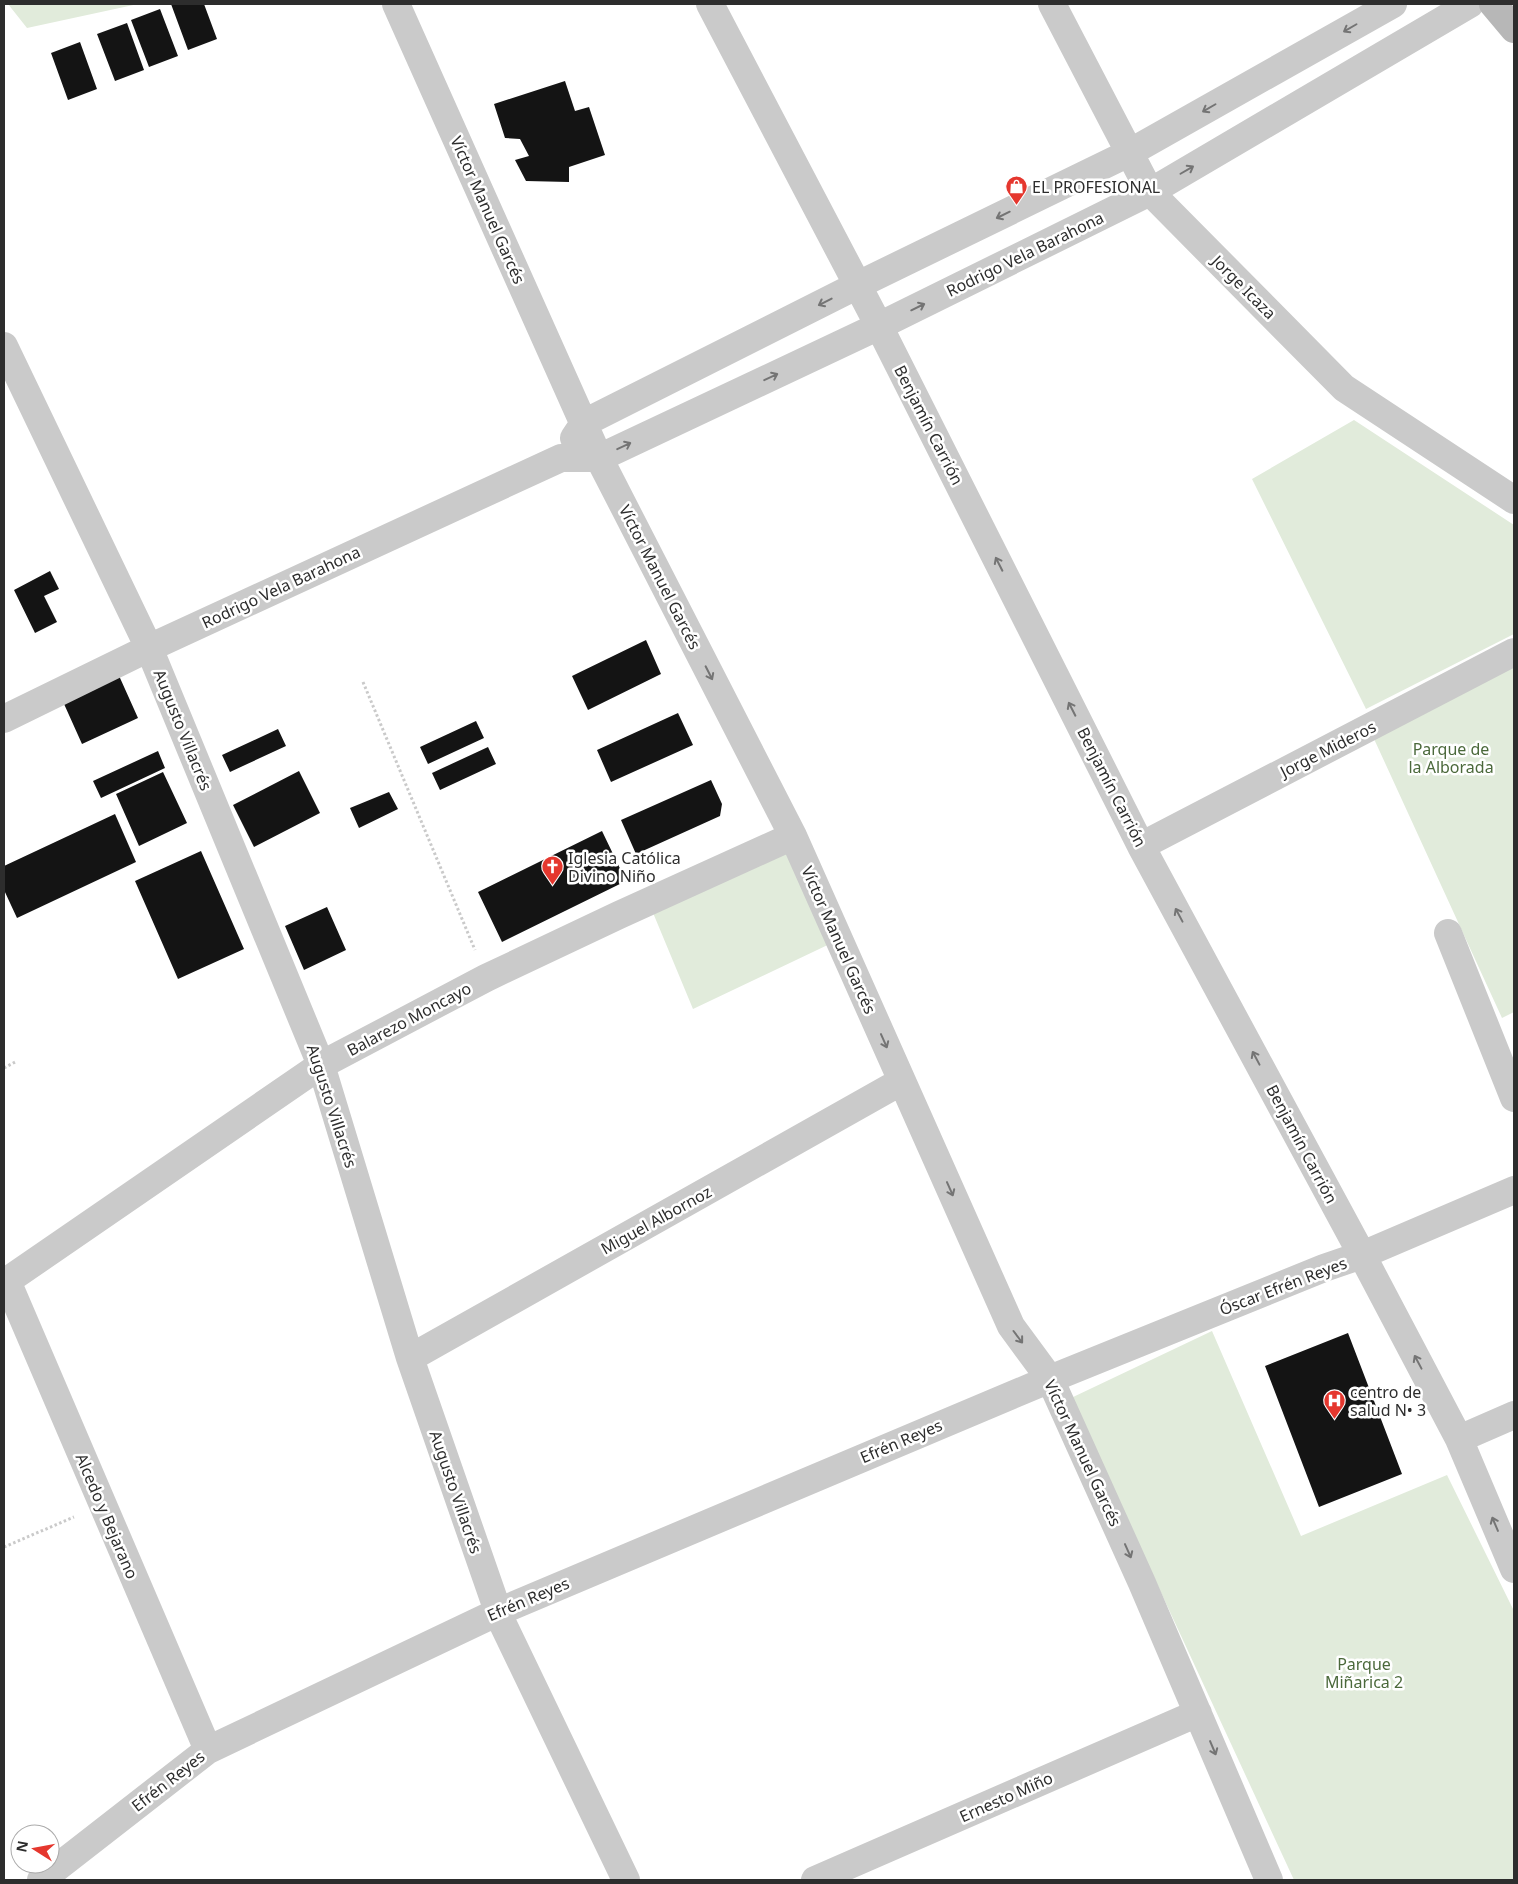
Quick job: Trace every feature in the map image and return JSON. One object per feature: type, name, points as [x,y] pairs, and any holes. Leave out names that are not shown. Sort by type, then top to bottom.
[{"type":"street","name":"Víctor Manuel Garcés","points":[[396,4],[599,458],[793,836],[1011,1326],[1050,1379],[1142,1583],[1269,1880]]},
{"type":"street","name":"Benjamín Carrión","points":[[710,4],[879,326],[1141,846],[1459,1439],[1514,1569]]},
{"type":"street","name":"Jorge Icaza","points":[[1052,4],[1150,192],[1344,388],[1514,500]]},
{"type":"street","points":[[561,458],[584,423],[858,285],[1129,154],[1393,4]]},
{"type":"street","name":"Rodrigo Vela Barahona","points":[[4,719],[149,648],[561,458],[599,458],[879,326],[1150,192],[1470,4]]},
{"type":"street","points":[[1493,4],[1514,29]]},
{"type":"street","name":"Augusto Villacrés","points":[[4,346],[149,648],[321,1065],[410,1358],[498,1612],[626,1880]]},
{"type":"street","name":"Jorge Mideros","points":[[1141,846],[1514,652]]},
{"type":"street","name":"Balarezo Moncayo","points":[[5,1282],[321,1065],[486,978],[618,915],[793,836]]},
{"type":"street","points":[[1448,932],[1514,1098]]},
{"type":"street","name":"Miguel Albornoz","points":[[410,1358],[902,1081]]},
{"type":"street","name":"Óscar Efrén Reyes","points":[[1050,1379],[1324,1268],[1362,1255],[1514,1190]]},
{"type":"street","name":"Alcedo y Bejarano","points":[[5,1282],[103,1504],[208,1750]]},
{"type":"street","name":"Efrén Reyes","points":[[41,1880],[208,1750],[498,1612],[1050,1379]]},
{"type":"street","points":[[1459,1439],[1514,1415]]},
{"type":"street","name":"Ernesto Miño","points":[[815,1880],[1198,1713]]},
{"type":"path","points":[[363,682],[486,978]]},
{"type":"path","points":[[4,1068],[17,1061]]},
{"type":"path","points":[[4,1548],[103,1504]]},
{"type":"green space","points":[[8,4],[138,4],[27,28]]},
{"type":"green space","points":[[1354,420],[1514,525],[1514,634],[1366,709],[1252,479]]},
{"type":"green space","name":"Parque de la Alborada","points":[[1514,659],[1514,1012],[1502,1018],[1369,728]]},
{"type":"green space","points":[[791,839],[836,941],[693,1009],[651,908]]},
{"type":"green space","name":"Parque Miñarica 2","points":[[1212,1331],[1301,1536],[1447,1475],[1514,1611],[1514,1880],[1294,1880],[1071,1398]]},
{"type":"building","points":[[171,4],[204,4],[217,39],[188,50]]},
{"type":"building","points":[[160,9],[178,56],[149,67],[131,20]]},
{"type":"building","points":[[127,23],[144,70],[115,81],[97,34]]},
{"type":"building","points":[[80,42],[97,89],[68,100],[51,53]]},
{"type":"building","points":[[565,81],[575,111],[589,107],[605,155],[569,167],[569,182],[526,181],[515,160],[529,156],[520,139],[505,138],[494,104]]},
{"type":"building","points":[[50,571],[59,589],[44,596],[57,622],[35,633],[14,590]]},
{"type":"building","points":[[646,640],[661,674],[588,710],[572,676]]},
{"type":"building","points":[[116,669],[138,718],[82,744],[60,695]]},
{"type":"building","points":[[678,713],[693,745],[611,782],[597,750]]},
{"type":"building","points":[[476,721],[484,738],[428,764],[420,747]]},
{"type":"building","points":[[278,729],[286,746],[230,772],[222,755]]},
{"type":"building","points":[[488,747],[496,764],[440,790],[432,773]]},
{"type":"building","points":[[158,751],[165,768],[101,798],[93,781]]},
{"type":"building","points":[[299,771],[320,813],[254,847],[233,805]]},
{"type":"building","points":[[163,772],[187,823],[139,846],[116,794]]},
{"type":"building","points":[[711,780],[722,804],[720,816],[636,854],[621,820]]},
{"type":"building","points":[[389,792],[398,809],[359,828],[350,808]]},
{"type":"building","points":[[115,814],[136,862],[17,918],[4,890],[4,866]]},
{"type":"building","name":"Iglesia Católica Divino Niño","points":[[602,831],[626,881],[502,942],[478,892]]},
{"type":"building","points":[[201,851],[244,949],[178,979],[135,881]]},
{"type":"building","points":[[327,907],[346,950],[304,970],[285,926]]},
{"type":"building","name":"centro de salud N• 3","points":[[1348,1333],[1402,1474],[1319,1507],[1265,1366]]},
{"type":"place","name":"EL PROFESIONAL","points":[[1016,206]]},
{"type":"place","name":"Iglesia Católica Divino Niño","points":[[552,886]]},
{"type":"place","name":"centro de salud N• 3","points":[[1334,1420]]}]
